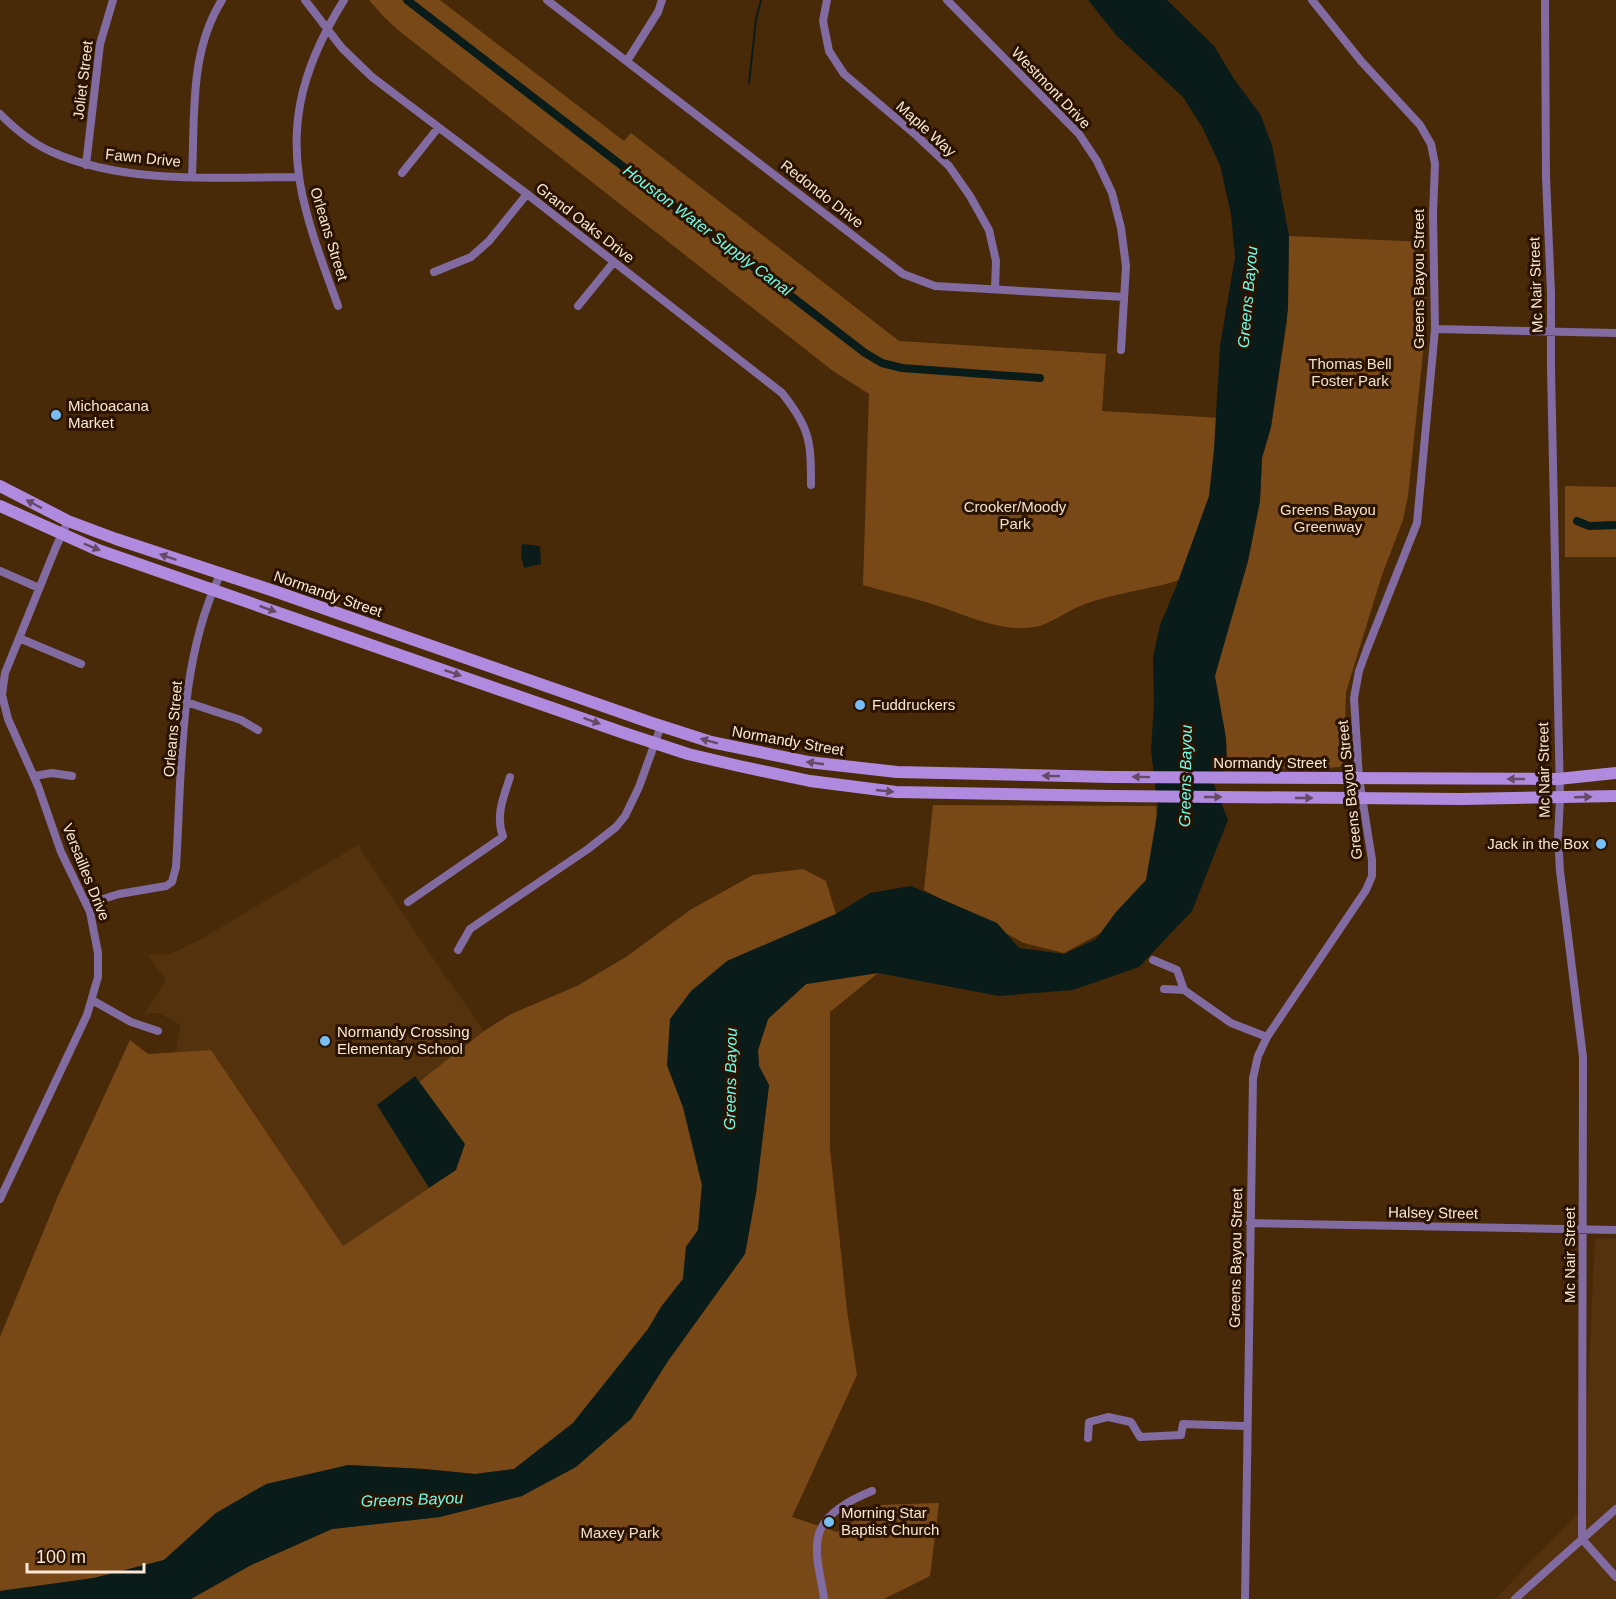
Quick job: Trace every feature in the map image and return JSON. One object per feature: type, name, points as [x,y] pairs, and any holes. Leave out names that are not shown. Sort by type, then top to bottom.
[{"type":"main road","name":"Normandy Street","points":[[0,486],[68,521],[661,726],[711,742],[808,762],[897,772],[1110,777],[1558,779],[1616,773]]},
{"type":"main road","points":[[0,506],[98,550],[654,743],[739,766],[860,788],[896,792],[1246,798],[1616,796]]},
{"type":"main road","points":[[416,660],[424,643]]},
{"type":"main road","points":[[532,700],[538,682]]},
{"type":"street","name":"Joliet Street","points":[[86,165],[100,44],[112,0]]},
{"type":"street","points":[[192,176],[196,78],[201,50],[214,12],[222,0]]},
{"type":"street","name":"Grand Oaks Drive","points":[[305,0],[357,64],[782,393],[798,413],[807,433],[812,453],[812,485]]},
{"type":"street","name":"Orleans Street","points":[[338,306],[307,214],[298,177],[296,140],[298,112],[307,76],[327,28],[344,0]]},
{"type":"street","name":"Redondo Drive","points":[[547,0],[903,274],[935,286],[1124,297]]},
{"type":"street","points":[[627,61],[658,12],[662,0]]},
{"type":"street","name":"Maple Way","points":[[827,0],[823,21],[829,51],[844,74],[949,166],[970,195],[989,230],[996,261],[995,289]]},
{"type":"street","name":"Westmont Drive","points":[[946,0],[1079,135],[1097,161],[1112,193],[1121,228],[1126,267],[1121,350]]},
{"type":"street","name":"Greens Bayou Street","points":[[1245,1599],[1253,1078],[1258,1056],[1267,1037],[1366,890],[1372,876],[1372,860],[1359,778],[1354,698],[1359,671],[1417,523],[1435,329],[1433,214],[1435,164],[1431,144],[1420,125],[1354,53],[1312,0]]},
{"type":"street","name":"Mc Nair Street","points":[[1545,0],[1546,177],[1560,798],[1558,838],[1583,1057],[1582,1539]]},
{"type":"street","name":"Fawn Drive","points":[[0,114],[49,151],[86,165],[123,172],[192,176],[298,177]]},
{"type":"street","points":[[402,173],[438,128]]},
{"type":"street","points":[[434,272],[471,257],[489,241],[527,194]]},
{"type":"street","points":[[578,306],[613,263]]},
{"type":"street","points":[[1435,329],[1616,333]]},
{"type":"street","name":"Versailles Drive","points":[[0,1199],[92,1000],[98,977],[95,932],[87,904],[61,852],[34,777],[3,706],[2,695],[2,679],[68,521]]},
{"type":"street","points":[[0,571],[39,588]]},
{"type":"street","name":"Orleans Street","points":[[87,904],[119,894],[166,886],[172,882],[176,867],[186,702],[201,631],[220,575]]},
{"type":"street","points":[[19,638],[81,663]]},
{"type":"street","points":[[186,702],[241,720],[258,730]]},
{"type":"street","points":[[458,950],[470,929],[588,849],[616,827],[625,816],[639,787],[661,726]]},
{"type":"street","points":[[34,777],[52,773],[72,776]]},
{"type":"street","points":[[408,902],[503,836],[499,827],[499,815],[510,777]]},
{"type":"street","points":[[1153,960],[1178,970],[1184,990]]},
{"type":"street","points":[[1164,989],[1184,990],[1231,1023],[1267,1037]]},
{"type":"street","points":[[92,1000],[131,1022],[158,1031]]},
{"type":"street","name":"Halsey Street","points":[[1250,1223],[1616,1230]]},
{"type":"street","points":[[1088,1438],[1089,1422],[1108,1417],[1131,1422],[1140,1437],[1181,1435],[1183,1424],[1246,1426]]},
{"type":"street","points":[[824,1599],[818,1537],[826,1522],[847,1501],[872,1491]]},
{"type":"street","points":[[1515,1599],[1616,1509]]},
{"type":"street","points":[[1582,1539],[1616,1576]]},
{"type":"shaded area","name":"Normandy Crossing Elementary School","points":[[358,845],[484,1031],[419,1082],[415,1076],[429,1188],[343,1247],[211,1050],[176,1052],[180,1025],[159,1013],[142,1017],[166,981],[148,955],[170,954],[205,937]]},
{"type":"shaded area","points":[[1616,1238],[1616,1599],[1495,1599],[1582,1509],[1595,1239]]},
{"type":"green space","name":"Crooker/Moody Park","points":[[369,0],[440,0],[624,141],[631,133],[899,341],[1106,354],[1102,411],[1221,418],[1215,483],[1186,578],[1093,601],[1052,621],[1035,627],[1021,628],[994,625],[863,585],[869,394],[833,371],[398,30]]},
{"type":"green space","points":[[1289,236],[1426,242],[1426,324],[1408,496],[1403,520],[1382,575],[1346,692],[1344,764],[1327,768],[1227,769],[1226,738],[1214,676],[1248,561],[1260,501],[1262,458],[1271,427],[1287,322]]},
{"type":"green space","points":[[1565,486],[1616,487],[1616,557],[1565,557]]},
{"type":"green space","points":[[933,805],[1156,806],[1158,854],[1136,914],[1064,953],[1024,943],[924,890]]},
{"type":"green space","points":[[803,869],[826,881],[836,914],[727,961],[667,1065],[683,1107],[702,1185],[698,1230],[686,1247],[683,1279],[661,1307],[648,1329],[573,1423],[514,1469],[475,1474],[348,1465],[216,1513],[164,1560],[94,1578],[0,1591],[0,1337],[58,1196],[130,1040],[148,1054],[211,1050],[343,1246],[429,1188],[377,1105],[415,1076],[419,1082],[484,1031],[511,1014],[577,986],[626,957],[690,910],[753,875]]},
{"type":"green space","name":"Maxey Park","points":[[878,973],[830,1012],[830,1149],[847,1310],[857,1375],[792,1517],[837,1532],[879,1505],[939,1503],[930,1576],[884,1599],[191,1599],[251,1565],[332,1529],[440,1517],[522,1496],[631,1419],[668,1361],[745,1254],[756,1193],[769,1085],[759,1066],[758,1050],[768,1019],[806,984]]},
{"type":"water","name":"Greens Bayou","points":[[1088,0],[1167,0],[1214,46],[1234,79],[1260,114],[1272,145],[1289,236],[1288,309],[1271,427],[1262,458],[1260,501],[1248,561],[1215,676],[1226,738],[1227,769],[1213,782],[1228,820],[1192,911],[1139,967],[1073,990],[999,996],[878,973],[806,984],[768,1019],[758,1050],[759,1066],[769,1085],[756,1193],[745,1254],[668,1361],[631,1419],[576,1467],[522,1496],[440,1517],[332,1529],[251,1565],[191,1599],[0,1599],[0,1591],[94,1578],[164,1560],[216,1513],[266,1484],[348,1465],[475,1474],[514,1469],[573,1423],[648,1329],[661,1307],[683,1279],[686,1247],[698,1230],[702,1185],[683,1107],[667,1065],[670,1019],[691,991],[727,961],[836,914],[870,893],[911,886],[997,923],[1019,948],[1064,954],[1096,939],[1116,912],[1146,880],[1158,809],[1151,750],[1154,704],[1153,657],[1160,625],[1209,496],[1220,346],[1235,257],[1231,214],[1220,165],[1202,127],[1183,97],[1116,35]]},
{"type":"water","points":[[522,544],[540,546],[541,564],[524,568],[521,556]]},
{"type":"water","points":[[415,1076],[465,1144],[456,1170],[429,1188],[377,1105]]},
{"type":"waterway","name":"Houston Water Supply Canal","points":[[407,0],[865,353],[882,363],[902,368],[1040,378]]},
{"type":"waterway","points":[[749,83],[756,19],[761,0]]},
{"type":"waterway","name":"Houston Water Supply Canal","points":[[1577,521],[1589,526],[1616,525]]},
{"type":"place","name":"Michoacana Market","points":[[56,415]]},
{"type":"place","name":"Fuddruckers","points":[[860,705]]},
{"type":"place","name":"Jack in the Box","points":[[1601,844]]},
{"type":"place","name":"Normandy Crossing Elementary School","points":[[325,1041]]},
{"type":"place","name":"Morning Star Baptist Church","points":[[829,1522]]},
{"type":"park label","name":"Thomas Bell Foster Park","points":[[1350,372]]},
{"type":"park label","name":"Greens Bayou Greenway","points":[[1328,518]]}]
